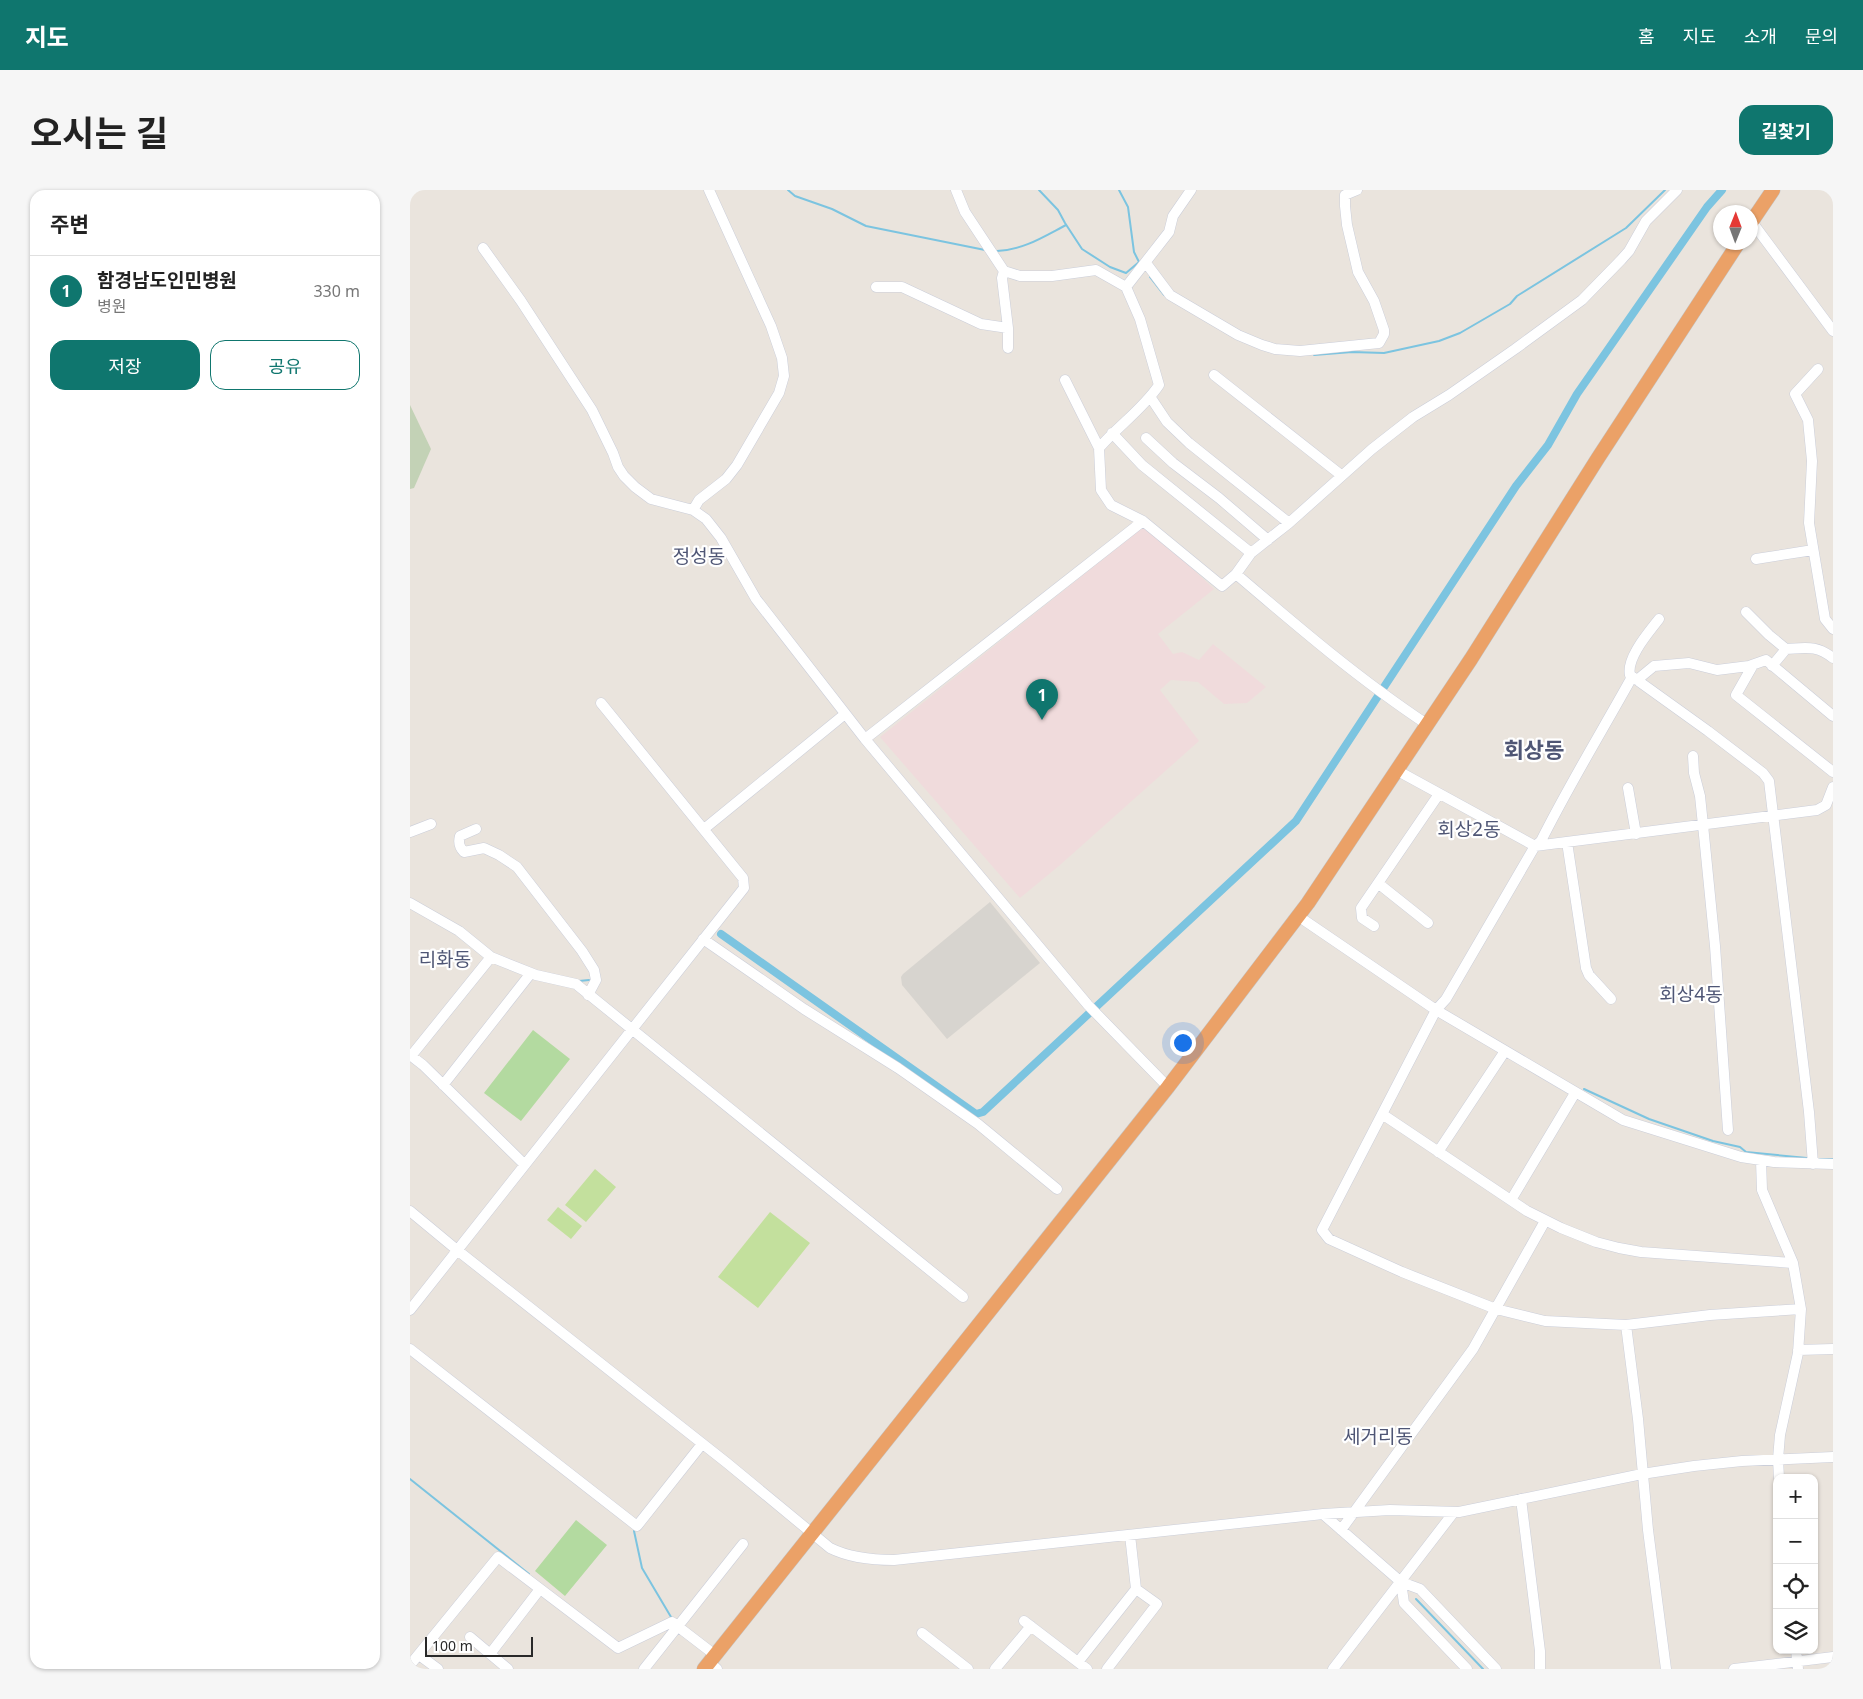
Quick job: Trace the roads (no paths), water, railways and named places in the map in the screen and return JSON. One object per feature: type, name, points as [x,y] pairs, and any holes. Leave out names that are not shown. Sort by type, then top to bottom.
[{"type":"highway","points":[[1758,212],[1773,190]]},
{"type":"highway","points":[[711,1664],[812,1534],[1168,1087],[1298,916],[1398,771],[1734,250]]},
{"type":"street","points":[[693,510],[698,500],[726,479],[737,465],[779,393],[784,376],[782,358],[771,326],[709,190]]},
{"type":"street","points":[[956,190],[965,212],[1004,272],[1013,275],[1052,276],[1096,270],[1126,287],[1140,319],[1159,385],[1151,398],[1112,433],[1099,448]]},
{"type":"street","points":[[1146,263],[1170,295],[1238,335],[1262,345],[1275,349],[1300,351],[1379,343],[1384,330],[1374,301],[1358,272],[1344,206],[1345,195],[1357,190]]},
{"type":"street","points":[[1126,287],[1169,232],[1173,216],[1187,192]]},
{"type":"street","points":[[1065,380],[1099,448],[1101,490],[1111,504],[1143,521],[1222,586],[1236,574],[1251,553],[1289,523],[1341,476],[1413,418],[1515,349],[1582,300],[1629,251],[1646,221],[1670,193]]},
{"type":"street","points":[[1758,232],[1833,331]]},
{"type":"street","points":[[483,248],[592,410],[624,476],[635,487],[652,499],[693,510],[706,518],[722,538],[756,599],[865,739],[1088,1005],[1168,1087]]},
{"type":"street","points":[[1004,272],[1002,278],[1008,328],[1008,348]]},
{"type":"street","points":[[876,287],[902,287],[981,324],[1008,328]]},
{"type":"street","points":[[1818,368],[1794,394],[1808,420],[1812,461],[1808,523],[1825,619],[1833,629]]},
{"type":"street","points":[[1214,376],[1341,476]]},
{"type":"street","points":[[1151,398],[1167,422],[1189,443],[1289,523]]},
{"type":"street","points":[[1112,433],[1142,464],[1251,553]]},
{"type":"street","points":[[1146,438],[1268,540]]},
{"type":"street","points":[[865,739],[1143,521]]},
{"type":"street","points":[[1756,560],[1813,550]]},
{"type":"street","points":[[1236,574],[1372,687],[1428,725]]},
{"type":"street","points":[[1746,612],[1768,635],[1786,649],[1812,647],[1822,650],[1833,658]]},
{"type":"street","points":[[1659,618],[1637,648],[1629,671],[1635,678],[1708,731],[1763,774],[1769,781],[1809,1112],[1813,1164]]},
{"type":"street","points":[[1772,666],[1786,649]]},
{"type":"street","points":[[1801,1309],[1710,1315],[1626,1324],[1545,1321],[1496,1309],[1402,1272],[1329,1239],[1323,1233],[1324,1226],[1436,1010],[1446,999],[1535,846],[1541,840],[1570,784],[1635,678],[1654,666],[1689,663],[1716,670],[1754,665],[1766,660],[1833,716]]},
{"type":"street","points":[[1754,665],[1736,695],[1833,772]]},
{"type":"street","points":[[410,1310],[741,892],[744,883],[743,878],[704,829],[601,704]]},
{"type":"street","points":[[704,829],[845,714]]},
{"type":"street","points":[[1693,756],[1694,774],[1700,796],[1715,946],[1728,1130]]},
{"type":"street","points":[[1398,771],[1535,846],[1817,810],[1826,805],[1833,787]]},
{"type":"street","points":[[1628,788],[1636,834]]},
{"type":"street","points":[[1374,926],[1362,918],[1361,908],[1439,794]]},
{"type":"street","points":[[410,832],[431,824]]},
{"type":"street","points":[[476,829],[460,836],[458,842],[460,848],[464,852],[484,848],[517,867],[582,951],[594,970],[596,980],[588,995]]},
{"type":"street","points":[[1567,842],[1586,968],[1598,986],[1611,999]]},
{"type":"street","points":[[1379,884],[1428,923]]},
{"type":"street","points":[[410,902],[459,931],[491,956],[531,973],[576,984],[963,1297]]},
{"type":"street","points":[[1298,916],[1436,1010],[1623,1120],[1742,1157],[1761,1160],[1833,1164]]},
{"type":"street","points":[[703,939],[804,1009],[898,1068],[978,1124],[1057,1189]]},
{"type":"street","points":[[491,956],[410,1056],[443,1085],[524,1164]]},
{"type":"street","points":[[443,1085],[531,973]]},
{"type":"street","points":[[1438,1152],[1505,1051]]},
{"type":"street","points":[[1511,1200],[1575,1093]]},
{"type":"street","points":[[1382,1114],[1545,1221],[1596,1242],[1636,1251],[1793,1262]]},
{"type":"street","points":[[1761,1160],[1763,1197],[1793,1262],[1801,1309],[1798,1350],[1780,1435],[1778,1459],[1780,1474]]},
{"type":"street","points":[[410,1211],[456,1250],[727,1463],[812,1534],[830,1548],[843,1554],[884,1560],[1322,1514],[1404,1510],[1454,1512],[1642,1474],[1716,1463],[1833,1457]]},
{"type":"street","points":[[1341,1530],[1473,1349],[1545,1221]]},
{"type":"street","points":[[1626,1324],[1666,1669]]},
{"type":"street","points":[[410,1349],[637,1526],[702,1444]]},
{"type":"street","points":[[1798,1350],[1833,1349]]},
{"type":"street","points":[[1522,1499],[1540,1651],[1540,1669]]},
{"type":"street","points":[[1333,1669],[1454,1512]]},
{"type":"street","points":[[1322,1514],[1401,1582],[1420,1590],[1496,1669]]},
{"type":"street","points":[[1078,1662],[1136,1589],[1130,1535]]},
{"type":"street","points":[[644,1669],[743,1544]]},
{"type":"street","points":[[410,1665],[498,1558],[618,1648],[672,1622],[711,1664]]},
{"type":"street","points":[[1401,1582],[1404,1603],[1467,1669]]},
{"type":"street","points":[[1108,1669],[1157,1604],[1136,1589]]},
{"type":"street","points":[[490,1654],[540,1590]]},
{"type":"street","points":[[995,1669],[1028,1623],[1087,1669]]},
{"type":"street","points":[[922,1633],[968,1669]]},
{"type":"street","points":[[470,1637],[508,1669]]},
{"type":"street","points":[[419,1655],[438,1669]]},
{"type":"street","points":[[1734,1669],[1833,1657]]},
{"type":"waterway","points":[[788,190],[795,196],[832,209],[866,226],[985,250]]},
{"type":"waterway","points":[[1039,190],[1058,210],[1082,249],[1110,267],[1126,273],[1139,262],[1134,252],[1128,207],[1119,190]]},
{"type":"waterway","points":[[1314,355],[1352,352],[1384,353],[1439,341],[1460,333],[1510,304],[1517,296],[1626,228],[1665,190]]},
{"type":"waterway","points":[[721,934],[976,1114],[983,1112],[1296,821],[1516,486],[1548,445],[1577,394],[1707,207],[1722,190]]},
{"type":"waterway","points":[[997,251],[1024,245],[1066,225]]},
{"type":"waterway","points":[[1150,277],[1164,295]]},
{"type":"waterway","points":[[579,981],[589,980]]},
{"type":"waterway","points":[[1584,1089],[1649,1119],[1713,1141],[1740,1147],[1746,1152],[1807,1158]]},
{"type":"waterway","points":[[1820,1159],[1833,1159]]},
{"type":"waterway","points":[[410,1479],[529,1574]]},
{"type":"waterway","points":[[634,1531],[642,1568],[671,1617],[669,1619]]},
{"type":"waterway","points":[[1416,1599],[1483,1669]]},
{"type":"place","name":"함경남도인민병원","points":[[1042,720]]},
{"type":"district","name":"정성동","points":[[699,556]]},
{"type":"district","name":"회상동","points":[[1534,749]]},
{"type":"district","name":"회상2동","points":[[1469,829]]},
{"type":"district","name":"리화동","points":[[445,959]]},
{"type":"district","name":"회상4동","points":[[1691,994]]},
{"type":"district","name":"세거리동","points":[[1378,1436]]}]
